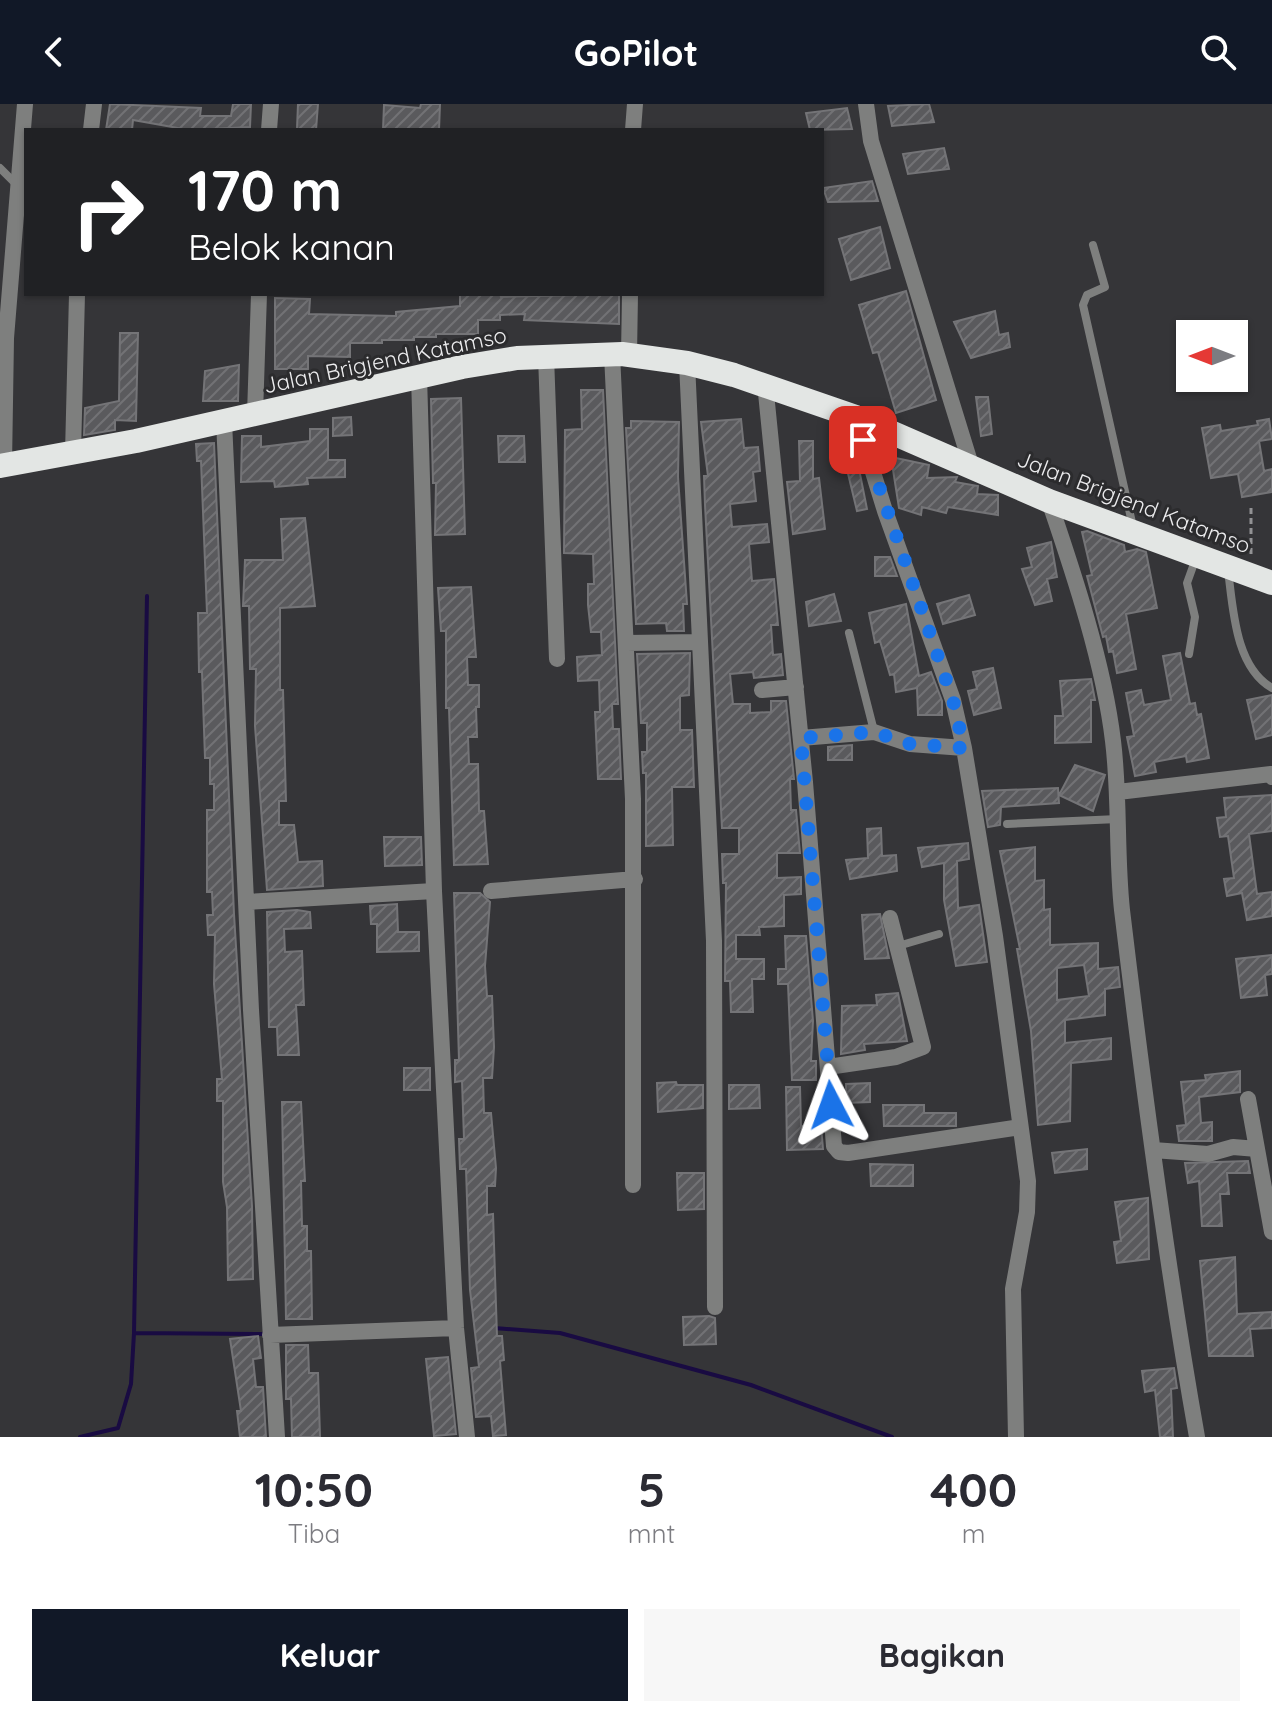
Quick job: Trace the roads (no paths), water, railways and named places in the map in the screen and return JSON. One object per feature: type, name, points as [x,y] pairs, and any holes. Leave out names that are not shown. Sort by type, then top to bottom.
[{"type":"highway","name":"Jalan Brigjend Katamso","points":[[2,466],[224,421],[419,376],[546,356],[621,355],[687,363],[765,383],[856,417],[1049,501],[1272,583]]},
{"type":"street","points":[[2,466],[6,338],[20,217],[17,185],[25,104]]},
{"type":"street","points":[[91,128],[94,104]]},
{"type":"street","points":[[269,128],[271,104]]},
{"type":"street","points":[[633,128],[635,104]]},
{"type":"street","points":[[866,104],[871,141],[971,465]]},
{"type":"street","points":[[73,453],[77,296]]},
{"type":"street","points":[[255,414],[259,296]]},
{"type":"street","points":[[630,296],[621,355],[626,643],[635,879],[633,1185]]},
{"type":"street","points":[[546,356],[557,659]]},
{"type":"street","points":[[687,363],[714,941],[715,1307]]},
{"type":"street","points":[[419,376],[434,891],[456,1328],[467,1437]]},
{"type":"street","points":[[765,383],[801,738],[834,1146],[839,1152],[1020,1127]]},
{"type":"street","points":[[856,417],[885,511],[953,700],[964,748],[1028,1189],[1013,1289],[1016,1437]]},
{"type":"street","points":[[224,421],[277,1437]]},
{"type":"street","points":[[1049,501],[1110,720],[1118,792],[1122,904],[1153,1150],[1197,1437]]},
{"type":"street","points":[[626,643],[700,642]]},
{"type":"street","points":[[762,690],[796,687]]},
{"type":"street","points":[[801,738],[874,732],[910,744],[964,748]]},
{"type":"street","points":[[1118,792],[1272,775]]},
{"type":"street","points":[[491,891],[635,879]]},
{"type":"street","points":[[247,902],[434,891]]},
{"type":"street","points":[[828,1067],[896,1057],[923,1047],[890,918]]},
{"type":"street","points":[[1248,1099],[1272,1232]]},
{"type":"street","points":[[1153,1150],[1208,1154],[1233,1147],[1257,1149]]},
{"type":"street","points":[[270,1335],[456,1328]]},
{"type":"lane","points":[[0,168],[17,185]]},
{"type":"lane","points":[[1093,245],[1105,287],[1087,295],[1083,305],[1134,531]]},
{"type":"lane","points":[[1189,654],[1195,617],[1187,583],[1197,555]]},
{"type":"lane","points":[[1236,569],[1235,616],[1249,665],[1255,676],[1272,688]]},
{"type":"lane","points":[[849,633],[874,732]]},
{"type":"lane","points":[[1007,824],[1119,819]]},
{"type":"lane","points":[[898,946],[939,934]]},
{"type":"waterway","points":[[147,596],[134,1333],[266,1334]]},
{"type":"waterway","points":[[494,1328],[560,1333],[751,1385],[892,1437]]},
{"type":"waterway","points":[[80,1437],[118,1428],[131,1384],[134,1333]]}]
